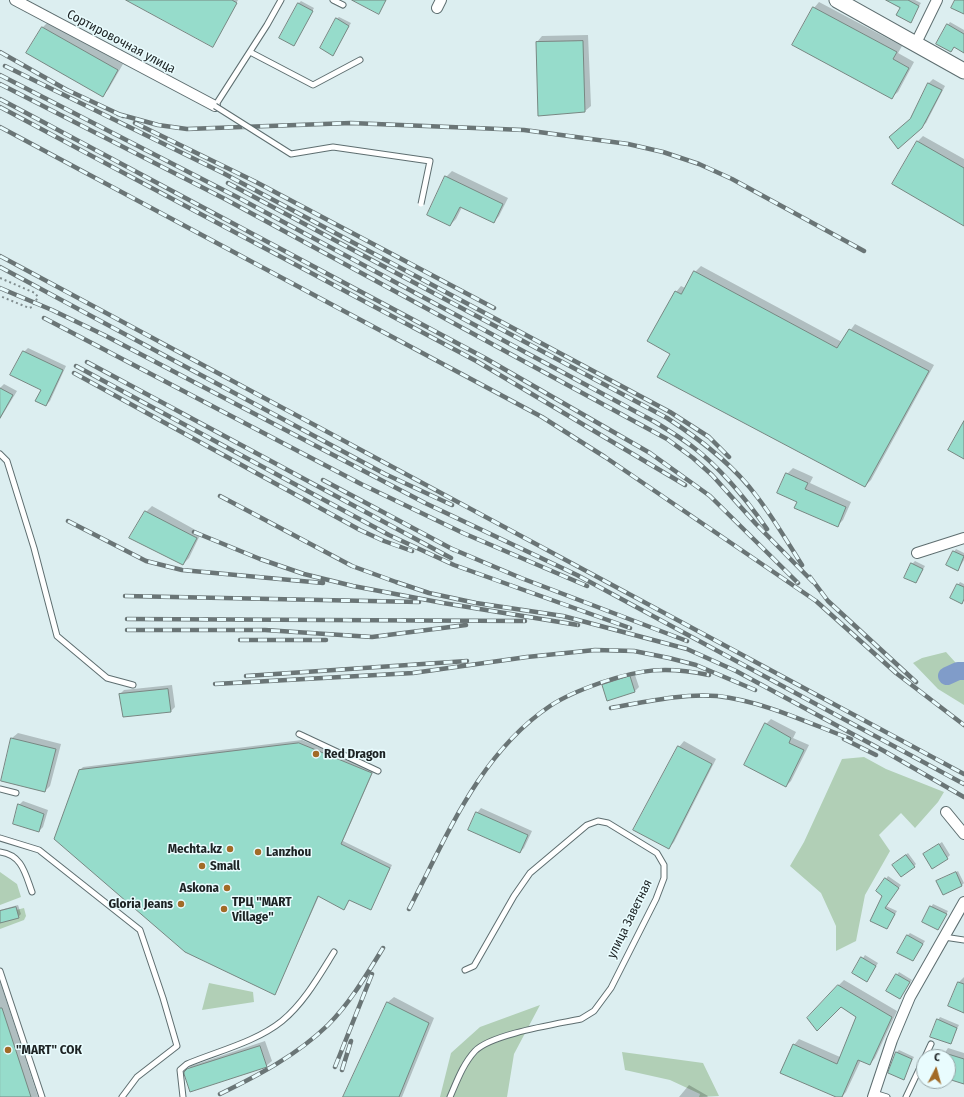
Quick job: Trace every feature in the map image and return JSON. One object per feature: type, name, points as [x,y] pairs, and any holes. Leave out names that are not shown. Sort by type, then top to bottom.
[{"type":"street","name":"Сортировочная улица","points":[[15,0],[215,106]]},
{"type":"street","points":[[837,0],[964,71]]},
{"type":"street","points":[[915,44],[937,0]]},
{"type":"street","points":[[917,553],[964,538]]},
{"type":"street","points":[[946,812],[964,834]]},
{"type":"street","points":[[874,1095],[892,1040],[910,997],[964,902]]},
{"type":"lane","points":[[281,0],[215,106],[291,154],[333,147],[430,161],[421,204]]},
{"type":"lane","points":[[333,0],[343,5]]},
{"type":"lane","points":[[250,52],[313,85],[360,60]]},
{"type":"lane","points":[[0,454],[7,461],[34,548],[57,636],[107,678],[133,685]]},
{"type":"lane","points":[[299,734],[378,771]]},
{"type":"lane","points":[[0,789],[16,793]]},
{"type":"lane","name":"улица Заветная","points":[[450,1097],[464,1066],[476,1050],[494,1039],[581,1019],[594,1011],[611,988],[656,898],[664,878],[664,865],[657,853],[608,822],[598,821],[587,825],[530,873],[514,896],[474,966],[465,970]]},
{"type":"lane","points":[[0,838],[39,850],[140,930],[163,998],[177,1046],[137,1077],[122,1097]]},
{"type":"lane","points":[[0,852],[15,856],[21,864],[32,892]]},
{"type":"lane","points":[[944,937],[964,940]]},
{"type":"lane","points":[[183,1097],[180,1070],[187,1064],[257,1036],[282,1021],[307,994],[334,952]]},
{"type":"lane","points":[[0,971],[42,1097]]},
{"type":"lane","points":[[928,1049],[931,1044]]},
{"type":"lane","points":[[906,1097],[916,1075]]},
{"type":"lane","points":[[874,1095],[887,1097]]},
{"type":"path","points":[[0,278],[35,293],[38,297],[32,307],[29,308],[0,296]]},
{"type":"green space","points":[[946,652],[964,672],[964,705],[938,689],[913,663],[922,658]]},
{"type":"green space","points":[[864,757],[886,769],[944,792],[938,802],[915,828],[901,813],[879,835],[890,851],[865,895],[856,941],[836,951],[836,926],[821,893],[790,866],[804,842],[842,759]]},
{"type":"green space","points":[[0,872],[17,884],[21,897],[0,905]]},
{"type":"green space","points":[[24,908],[26,916],[24,920],[0,929],[0,914]]},
{"type":"green space","points":[[209,983],[253,992],[254,1002],[202,1010]]},
{"type":"green space","points":[[540,1005],[514,1054],[507,1097],[440,1097],[451,1053],[480,1027]]},
{"type":"green space","points":[[622,1052],[703,1063],[719,1096],[699,1097],[700,1094],[670,1080],[625,1070]]},
{"type":"building","points":[[126,0],[232,0],[237,3],[213,47]]},
{"type":"building","points":[[352,0],[386,0],[379,14]]},
{"type":"building","points":[[886,0],[908,0],[919,6],[911,23],[896,15],[900,8]]},
{"type":"building","points":[[955,0],[964,0],[964,14],[951,8]]},
{"type":"building","points":[[298,3],[313,11],[294,46],[279,38]]},
{"type":"building","points":[[813,7],[897,52],[893,59],[909,68],[892,99],[792,45]]},
{"type":"building","points":[[336,18],[349,26],[333,56],[320,48]]},
{"type":"building","points":[[947,24],[964,34],[964,53],[954,47],[951,52],[936,44]]},
{"type":"building","points":[[42,27],[118,70],[103,97],[26,53]]},
{"type":"building","points":[[583,41],[585,112],[538,116],[536,42]]},
{"type":"building","points":[[928,83],[942,90],[922,128],[898,149],[889,137],[910,119]]},
{"type":"building","points":[[917,141],[964,168],[964,226],[892,184]]},
{"type":"building","points":[[445,176],[503,204],[494,223],[460,207],[450,226],[427,215]]},
{"type":"building","points":[[694,271],[837,348],[849,329],[929,371],[865,487],[657,377],[670,354],[647,341],[675,291],[681,294]]},
{"type":"building","points":[[23,351],[63,370],[46,406],[35,401],[41,390],[10,375]]},
{"type":"building","points":[[0,388],[13,395],[0,418]]},
{"type":"building","points":[[964,421],[964,459],[948,450]]},
{"type":"building","points":[[786,473],[808,483],[805,489],[846,507],[838,527],[794,508],[797,502],[777,493]]},
{"type":"building","points":[[145,511],[197,538],[183,565],[129,538]]},
{"type":"building","points":[[953,551],[964,556],[958,571],[946,565]]},
{"type":"building","points":[[911,563],[923,569],[916,583],[904,578]]},
{"type":"building","points":[[957,584],[964,587],[964,599],[962,604],[950,598]]},
{"type":"building","points":[[630,676],[635,692],[607,701],[602,685]]},
{"type":"building","points":[[168,689],[171,712],[123,717],[119,694]]},
{"type":"building","points":[[765,723],[791,738],[789,743],[804,750],[786,787],[744,765]]},
{"type":"building","points":[[11,738],[56,749],[45,792],[1,781]]},
{"type":"building","name":"ТРЦ \"MART Village\"","points":[[299,743],[372,773],[341,844],[390,868],[371,910],[349,900],[344,910],[318,896],[275,995],[185,952],[54,839],[79,770]]},
{"type":"building","points":[[678,746],[712,764],[669,849],[633,830]]},
{"type":"building","points":[[18,804],[44,814],[39,832],[13,824]]},
{"type":"building","points":[[476,812],[528,835],[520,853],[468,830]]},
{"type":"building","points":[[939,844],[948,859],[932,869],[923,854]]},
{"type":"building","points":[[906,855],[915,867],[901,877],[892,865]]},
{"type":"building","points":[[956,872],[962,886],[943,895],[936,881]]},
{"type":"building","points":[[885,878],[899,888],[885,908],[895,914],[887,929],[870,921],[882,896],[876,891]]},
{"type":"building","points":[[930,906],[947,914],[938,930],[922,922]]},
{"type":"building","points":[[16,907],[19,918],[0,923],[0,911]]},
{"type":"building","points":[[907,935],[923,944],[913,961],[897,953]]},
{"type":"building","points":[[861,957],[876,966],[867,982],[852,973]]},
{"type":"building","points":[[896,974],[910,982],[900,999],[886,991]]},
{"type":"building","points":[[958,982],[964,984],[964,1013],[948,1006]]},
{"type":"building","points":[[838,985],[892,1017],[870,1065],[858,1060],[842,1097],[836,1097],[780,1073],[793,1044],[837,1064],[856,1017],[841,1007],[817,1031],[807,1018]]},
{"type":"building","points":[[387,1002],[429,1023],[399,1097],[343,1097]]},
{"type":"building","name":"\"MART\" СОК","points":[[0,1008],[2,1008],[31,1097],[0,1097]]},
{"type":"building","points":[[937,1019],[957,1028],[951,1044],[930,1037]]},
{"type":"building","points":[[260,1046],[267,1067],[190,1092],[184,1074],[187,1069]]},
{"type":"building","points":[[896,1052],[912,1059],[904,1080],[888,1073]]},
{"type":"building","points":[[956,1056],[964,1059],[964,1084],[956,1082]]},
{"type":"waterway","points":[[947,676],[958,671],[964,671]]},
{"type":"railway","points":[[0,52],[67,90]]},
{"type":"railway","points":[[5,66],[223,173],[670,412],[709,437],[729,457]]},
{"type":"railway","points":[[0,75],[237,197],[655,422],[688,444],[714,465],[742,496],[767,529]]},
{"type":"railway","points":[[0,84],[225,199],[667,439],[693,458],[712,475],[756,524],[813,582]]},
{"type":"railway","points":[[65,89],[123,116]]},
{"type":"railway","points":[[0,99],[485,358],[650,453],[710,496],[798,583]]},
{"type":"railway","points":[[0,107],[478,362],[685,485]]},
{"type":"railway","points":[[118,114],[158,125],[187,129],[351,123],[524,130],[628,144],[663,152],[699,164],[732,179],[864,251]]},
{"type":"railway","points":[[135,123],[256,182],[494,308]]},
{"type":"railway","points":[[0,127],[542,417],[605,457],[816,601],[896,673],[964,725]]},
{"type":"railway","points":[[228,183],[680,426],[728,464],[749,486],[770,514],[802,565]]},
{"type":"railway","points":[[0,256],[964,774]]},
{"type":"railway","points":[[0,267],[385,474],[452,505]]},
{"type":"railway","points":[[0,288],[52,310],[104,335],[425,503],[577,575],[964,784]]},
{"type":"railway","points":[[44,318],[361,484],[463,533],[587,586]]},
{"type":"railway","points":[[87,362],[451,558]]},
{"type":"railway","points":[[76,366],[389,535],[454,565],[630,628]]},
{"type":"railway","points":[[74,373],[360,530],[384,541],[412,551]]},
{"type":"railway","points":[[323,480],[454,550]]},
{"type":"railway","points":[[220,496],[352,566],[429,593],[476,603],[563,616],[687,649],[736,671],[884,751],[964,797]]},
{"type":"railway","points":[[68,521],[146,561],[182,570],[323,583]]},
{"type":"railway","points":[[194,532],[260,559],[304,574],[353,586],[443,603],[578,625]]},
{"type":"railway","points":[[450,548],[521,578],[687,641]]},
{"type":"railway","points":[[810,577],[828,601],[916,682]]},
{"type":"railway","points":[[125,596],[419,602]]},
{"type":"railway","points":[[127,619],[525,621]]},
{"type":"railway","points":[[127,630],[265,630],[372,637],[466,625]]},
{"type":"railway","points":[[240,640],[326,640]]},
{"type":"railway","points":[[215,684],[413,673],[527,657],[595,650],[634,651],[669,658],[696,665],[755,690]]},
{"type":"railway","points":[[246,676],[467,661]]},
{"type":"railway","points":[[409,909],[452,825],[484,772],[503,748],[525,726],[550,706],[568,696],[594,685],[641,672],[654,670],[680,670],[709,675]]},
{"type":"railway","points":[[611,708],[677,697],[704,695],[717,696],[768,708],[851,739]]},
{"type":"railway","points":[[844,739],[876,755]]},
{"type":"railway","points":[[220,1094],[277,1064],[316,1036],[344,1007],[358,988],[383,948]]},
{"type":"railway","points":[[335,1067],[372,974]]},
{"type":"railway","points":[[342,1070],[351,1041]]},
{"type":"place","name":"Red Dragon","points":[[316,754]]},
{"type":"place","name":"Mechta.kz","points":[[230,849]]},
{"type":"place","name":"Lanzhou","points":[[258,852]]},
{"type":"place","name":"Small","points":[[202,866]]},
{"type":"place","name":"Askona","points":[[227,888]]},
{"type":"place","name":"Gloria Jeans","points":[[181,904]]},
{"type":"place","name":"ТРЦ \"MART Village\"","points":[[224,909]]},
{"type":"place","name":"\"MART\" СОК","points":[[8,1050]]}]
